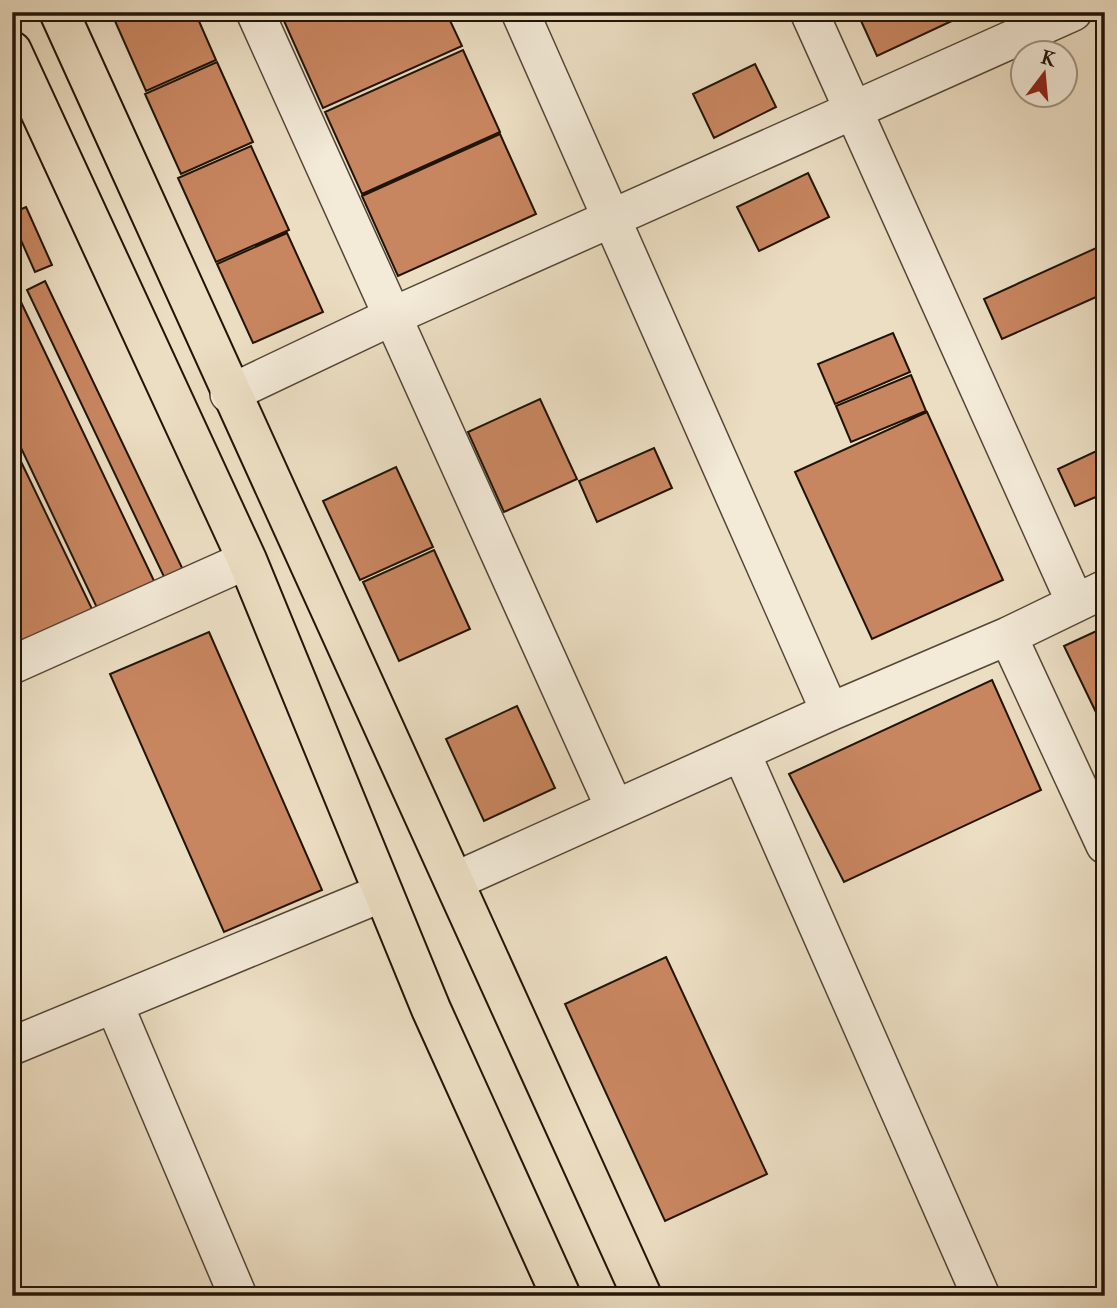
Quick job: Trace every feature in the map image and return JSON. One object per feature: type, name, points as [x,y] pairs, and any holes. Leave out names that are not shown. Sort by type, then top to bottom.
[{"type":"main road","points":[[59,12],[229,394],[455,881],[642,1296]]},
{"type":"main road","points":[[12,51],[247,560],[431,1009],[561,1296]]},
{"type":"street","points":[[256,12],[615,809]]},
{"type":"street","points":[[520,12],[830,712]]},
{"type":"street","points":[[455,881],[830,712],[1008,636],[1090,596],[853,110],[809,12]]},
{"type":"street","points":[[229,394],[393,316],[1073,12]]},
{"type":"street","points":[[12,665],[247,560]]},
{"type":"street","points":[[1008,636],[1105,845]]},
{"type":"street","points":[[741,752],[981,1296]]},
{"type":"street","points":[[12,1046],[382,893]]},
{"type":"street","points":[[114,1004],[238,1296]]},
{"type":"building","points":[[111,12],[195,12],[216,60],[146,91]]},
{"type":"building","points":[[280,12],[446,12],[462,46],[323,108]]},
{"type":"building","points":[[857,12],[971,12],[877,56]]},
{"type":"building","points":[[463,50],[500,132],[362,194],[325,112]]},
{"type":"building","points":[[217,62],[253,142],[181,174],[145,94]]},
{"type":"building","points":[[755,64],[776,107],[714,138],[693,94]]},
{"type":"building","points":[[500,134],[536,214],[398,276],[362,196]]},
{"type":"building","points":[[251,146],[289,230],[216,262],[178,178]]},
{"type":"building","points":[[808,173],[829,217],[759,251],[737,207]]},
{"type":"building","points":[[26,207],[52,265],[35,272],[12,220],[12,213]]},
{"type":"building","points":[[287,233],[323,312],[253,343],[217,264]]},
{"type":"building","points":[[1105,244],[1105,293],[1002,339],[984,299]]},
{"type":"building","points":[[45,281],[185,574],[167,583],[27,290]]},
{"type":"building","points":[[20,300],[156,585],[99,612],[12,429],[12,304]]},
{"type":"building","points":[[893,333],[910,372],[835,404],[818,364]]},
{"type":"building","points":[[911,375],[926,411],[851,442],[836,406]]},
{"type":"building","points":[[540,399],[577,479],[504,512],[468,432]]},
{"type":"building","points":[[927,412],[1003,580],[872,639],[795,472]]},
{"type":"building","points":[[12,443],[92,609],[12,647]]},
{"type":"building","points":[[1105,447],[1105,493],[1075,506],[1058,469]]},
{"type":"building","points":[[654,448],[672,488],[597,522],[579,481]]},
{"type":"building","points":[[396,467],[433,547],[360,580],[323,501]]},
{"type":"building","points":[[434,550],[470,629],[399,661],[363,582]]},
{"type":"building","points":[[1105,627],[1105,731],[1064,646]]},
{"type":"building","points":[[209,632],[322,890],[224,932],[110,674]]},
{"type":"building","points":[[992,680],[1041,790],[844,882],[789,774]]},
{"type":"building","points":[[517,706],[555,788],[484,821],[446,739]]},
{"type":"building","points":[[666,957],[767,1174],[665,1221],[565,1004]]}]
